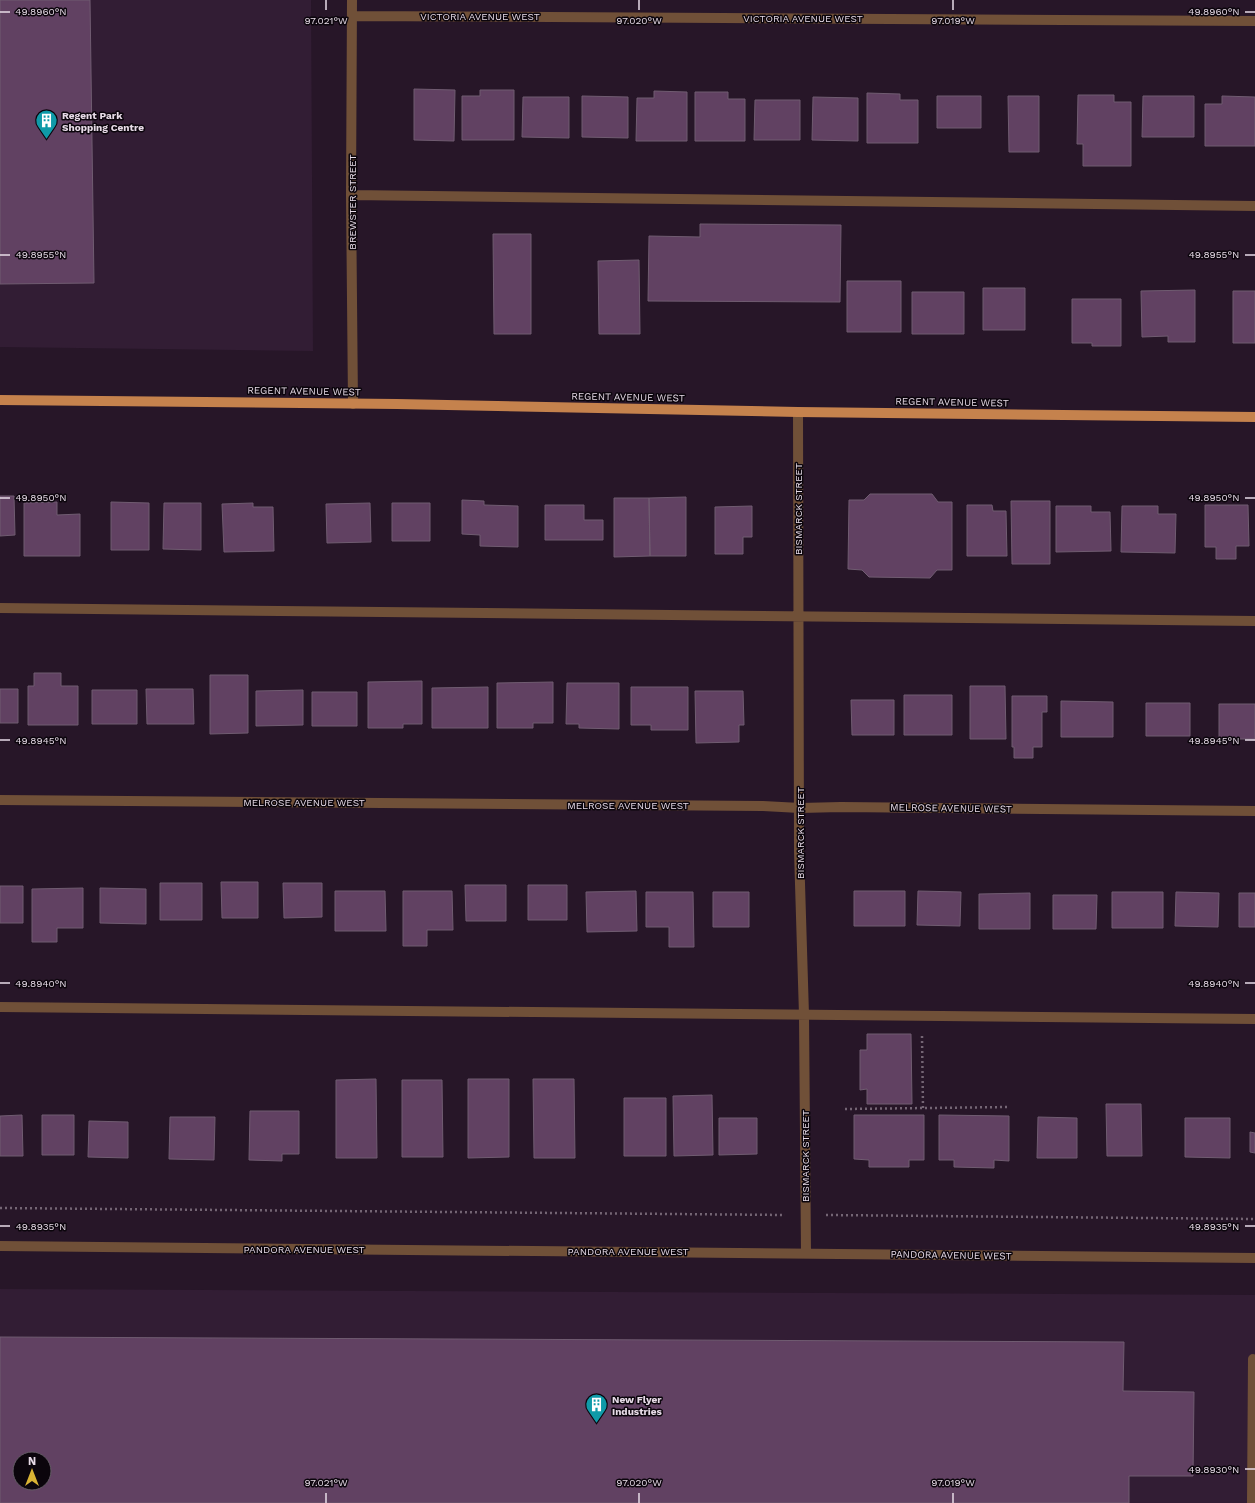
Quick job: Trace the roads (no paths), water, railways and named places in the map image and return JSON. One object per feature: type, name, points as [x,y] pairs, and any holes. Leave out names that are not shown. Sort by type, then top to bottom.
[{"type":"main road","name":"REGENT AVENUE WEST","points":[[0,400],[353,404],[798,412],[1255,416]]},
{"type":"street","name":"BREWSTER STREET","points":[[352,0],[351,195],[353,404]]},
{"type":"street","name":"VICTORIA AVENUE WEST","points":[[352,16],[1255,21]]},
{"type":"street","points":[[351,195],[1255,206]]},
{"type":"street","name":"BISMARCK STREET","points":[[798,412],[800,851],[804,1015],[806,1253]]},
{"type":"street","points":[[0,608],[1255,621]]},
{"type":"street","name":"MELROSE AVENUE WEST","points":[[0,800],[763,806],[800,808],[841,806],[1255,812]]},
{"type":"street","points":[[0,1007],[1255,1019]]},
{"type":"street","name":"PANDORA AVENUE WEST","points":[[0,1246],[1255,1258]]},
{"type":"street","points":[[1252,1503],[1253,1359]]},
{"type":"place","name":"Regent Park Shopping Centre","points":[[46,140]]},
{"type":"place","name":"New Flyer Industries","points":[[597,1424]]}]
